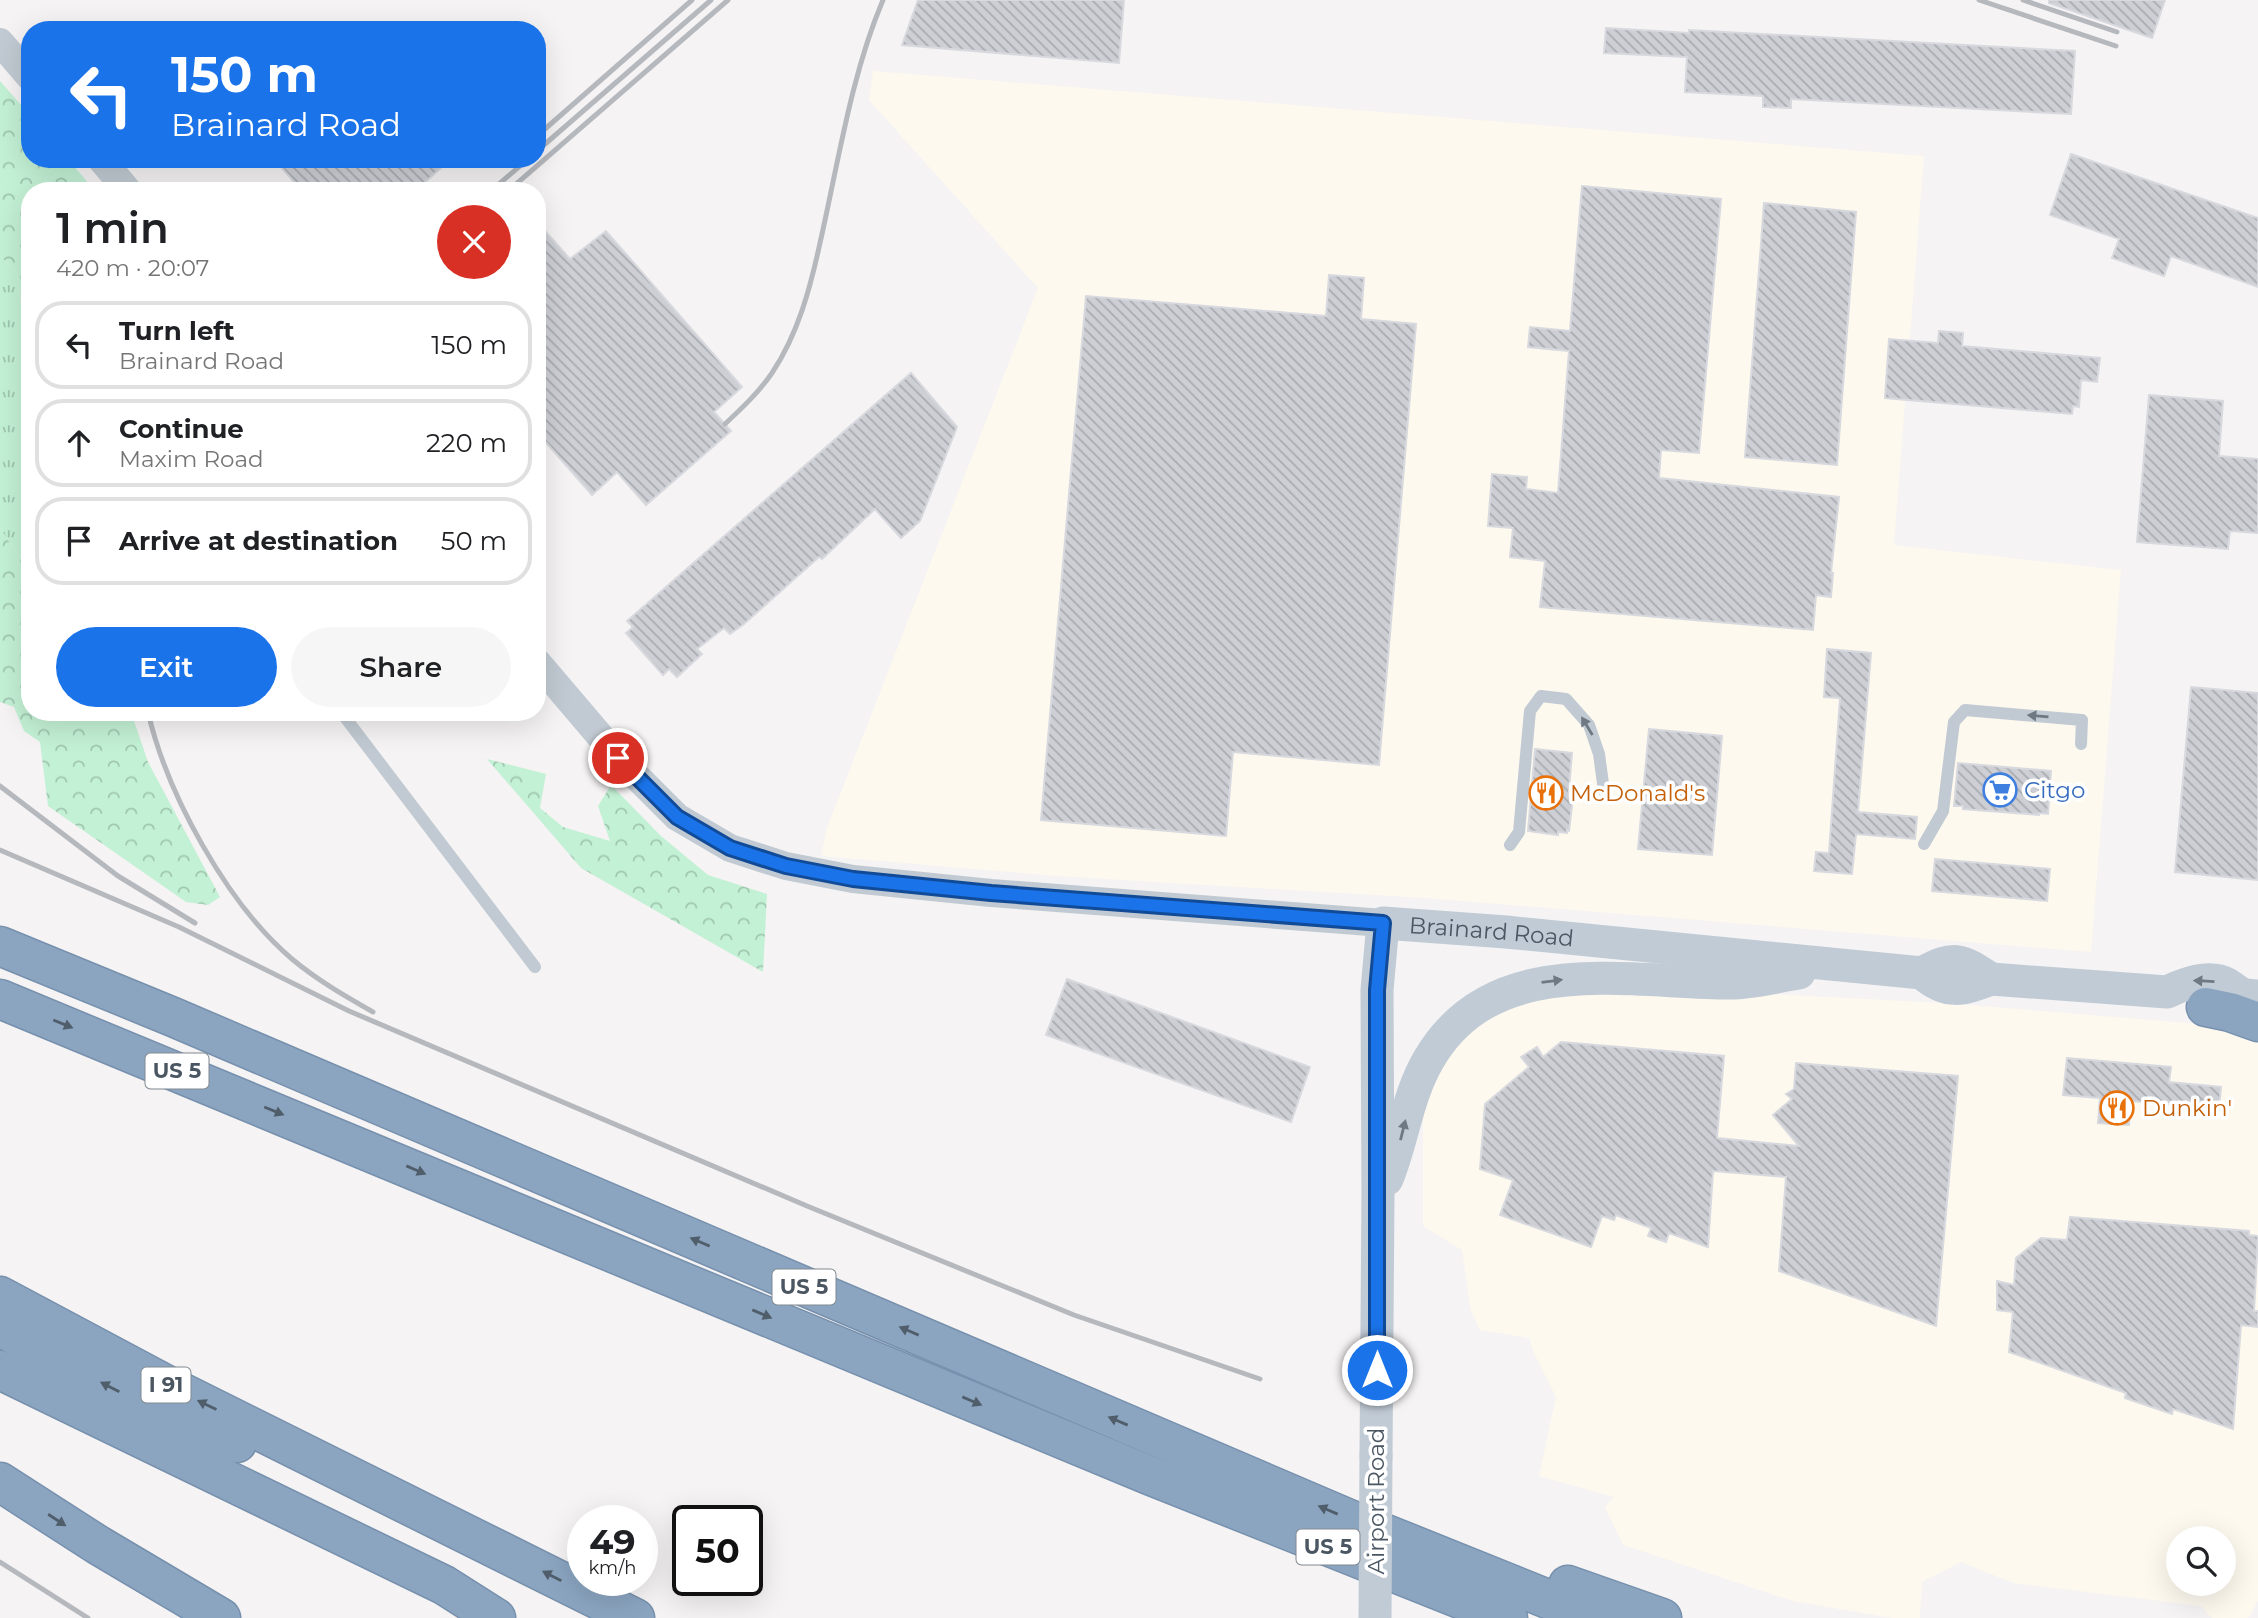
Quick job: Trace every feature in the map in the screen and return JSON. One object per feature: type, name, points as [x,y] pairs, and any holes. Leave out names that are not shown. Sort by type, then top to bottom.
[{"type":"highway","name":"US 5","points":[[0,946],[197,1027],[1436,1555],[1595,1618]]},
{"type":"highway","name":"US 5","points":[[0,999],[1149,1475],[1508,1618]]},
{"type":"highway","name":"I 91","points":[[0,1296],[152,1378],[635,1618]]},
{"type":"highway","points":[[0,1327],[103,1384],[209,1436],[335,1467]]},
{"type":"highway","points":[[0,1370],[444,1585],[496,1618]]},
{"type":"highway","points":[[0,1398],[463,1618]]},
{"type":"highway","points":[[1149,1475],[1219,1516],[1468,1618]]},
{"type":"highway","points":[[0,1482],[108,1552],[221,1618]]},
{"type":"highway","points":[[1436,1555],[1558,1582],[1662,1618]]},
{"type":"main road","name":"Brainard Road","points":[[1383,923],[1506,932],[1922,973],[1937,987],[1966,989],[1991,979],[2167,992],[2183,1006],[2240,1005]]},
{"type":"main road","name":"Airport Road","points":[[1375,1618],[1377,990],[1383,923]]},
{"type":"main road","points":[[1378,1193],[1392,1166],[1414,1091],[1428,1060],[1458,1022],[1495,997],[1524,986],[1557,980],[1734,983],[1849,965]]},
{"type":"street","points":[[0,42],[21,66]]},
{"type":"street","points":[[109,168],[120,182]]},
{"type":"street","name":"Brainard Road","points":[[546,673],[623,763],[677,817],[730,848],[786,866],[853,879],[1001,894],[1383,923]]},
{"type":"lane","points":[[1510,845],[1519,832],[1530,711],[1541,696],[1566,699],[1589,725],[1599,754],[1604,790]]},
{"type":"lane","points":[[1924,845],[1943,811],[1954,722],[1965,710],[2082,720],[2081,744]]},
{"type":"lane","points":[[348,721],[535,967]]},
{"type":"shaded area","points":[[873,71],[1924,156],[1894,545],[2121,570],[2091,952],[1424,898],[1056,876],[821,856],[827,828],[1038,288],[869,100]]},
{"type":"shaded area","points":[[1711,991],[1944,1003],[2237,1027],[2258,1036],[2258,1601],[2248,1618],[2212,1618],[2201,1606],[2013,1583],[1961,1562],[1922,1582],[1920,1618],[1892,1618],[1793,1601],[1623,1545],[1605,1507],[1614,1497],[1539,1476],[1556,1397],[1529,1338],[1480,1330],[1471,1311],[1462,1250],[1423,1226],[1423,1113],[1430,1085],[1453,1046],[1488,1012],[1532,995]]},
{"type":"green space","points":[[0,81],[21,105],[21,168],[76,168],[87,182],[21,182],[21,306],[17,275],[0,255]]},
{"type":"green space","points":[[0,255],[17,275],[21,306],[21,560],[0,528]]},
{"type":"green space","points":[[0,528],[21,560],[21,721],[134,721],[148,762],[220,897],[208,905],[186,902],[48,806],[40,742],[24,731],[14,707],[0,702]]},
{"type":"green space","points":[[487,759],[546,774],[540,808],[563,827],[610,841],[598,806],[611,785],[661,836],[708,875],[767,894],[763,972],[581,868]]},
{"type":"building","points":[[918,0],[1124,0],[1119,63],[902,45]]},
{"type":"building","points":[[2049,0],[2165,0],[2152,38],[2049,3]]},
{"type":"building","points":[[1606,28],[2075,51],[2071,114],[1791,99],[1791,108],[1763,107],[1763,96],[1685,92],[1687,57],[1604,53]]},
{"type":"building","points":[[2071,154],[2258,218],[2258,287],[2171,256],[2164,276],[2112,258],[2119,239],[2050,215]]},
{"type":"building","points":[[282,168],[441,168],[425,182],[294,182]]},
{"type":"building","points":[[1582,186],[1721,199],[1699,453],[1661,450],[1659,478],[1839,497],[1831,597],[1816,595],[1813,630],[1540,607],[1545,561],[1510,557],[1513,528],[1488,526],[1492,474],[1527,477],[1526,489],[1558,493],[1569,351],[1528,347],[1530,327],[1570,331]]},
{"type":"building","points":[[1764,203],[1856,212],[1837,465],[1745,457]]},
{"type":"building","points":[[606,231],[742,387],[714,412],[731,431],[646,505],[617,472],[592,495],[546,442],[546,232],[570,259]]},
{"type":"building","points":[[1329,275],[1364,278],[1361,319],[1416,324],[1379,765],[1233,752],[1226,836],[1041,820],[1086,296],[1326,316]]},
{"type":"building","points":[[1939,331],[1963,333],[1962,346],[2100,358],[2097,382],[2081,380],[2079,407],[2073,406],[2072,414],[1885,398],[1889,339],[1938,343]]},
{"type":"building","points":[[911,373],[957,427],[920,521],[901,538],[875,509],[822,559],[819,557],[744,624],[730,634],[724,628],[697,649],[702,654],[677,677],[669,669],[663,675],[626,633],[633,627],[627,621]]},
{"type":"building","points":[[2149,395],[2223,401],[2219,456],[2258,459],[2258,533],[2230,531],[2228,549],[2137,542]]},
{"type":"building","points":[[1827,649],[1871,653],[1858,812],[1917,817],[1915,839],[1856,834],[1852,874],[1814,871],[1816,852],[1829,853],[1840,698],[1824,697]]},
{"type":"building","points":[[2191,687],[2258,693],[2258,880],[2175,872]]},
{"type":"building","points":[[1649,729],[1722,736],[1712,855],[1638,849]]},
{"type":"building","name":"McDonald's","points":[[1535,749],[1572,753],[1569,797],[1573,797],[1567,833],[1558,832],[1558,835],[1528,831]]},
{"type":"building","name":"Citgo","points":[[1958,763],[2051,771],[2048,814],[1963,809],[1963,806],[1954,806]]},
{"type":"building","name":"Citgo","points":[[1935,859],[2050,869],[2047,901],[1932,891]]},
{"type":"building","points":[[1067,979],[1310,1067],[1291,1122],[1046,1035]]},
{"type":"building","points":[[1561,1042],[1724,1056],[1717,1138],[1799,1146],[1773,1115],[1792,1099],[1786,1094],[1794,1089],[1796,1063],[1958,1076],[1936,1326],[1779,1271],[1786,1177],[1713,1171],[1708,1247],[1669,1233],[1666,1242],[1648,1236],[1651,1228],[1616,1215],[1614,1220],[1602,1216],[1591,1247],[1500,1215],[1513,1180],[1480,1169],[1485,1104],[1529,1067],[1521,1057],[1537,1047],[1543,1057]]},
{"type":"building","points":[[2067,1058],[2171,1067],[2169,1082],[2221,1087],[2219,1109],[2131,1101],[2129,1125],[2098,1123],[2100,1098],[2063,1095]]},
{"type":"building","points":[[2070,1217],[2249,1231],[2249,1235],[2258,1236],[2254,1311],[2258,1311],[2258,1327],[2241,1325],[2233,1429],[2173,1409],[2172,1414],[2125,1398],[2126,1393],[2009,1352],[2013,1312],[1997,1310],[1997,1281],[2014,1285],[2016,1258],[2041,1238],[2067,1240]]},
{"type":"railway","points":[[546,128],[692,0]]},
{"type":"railway","points":[[546,143],[711,0]]},
{"type":"railway","points":[[546,158],[728,0]]},
{"type":"railway","points":[[725,424],[767,380],[796,327],[816,260],[862,58],[883,0]]},
{"type":"railway","points":[[1979,0],[2116,46]]},
{"type":"railway","points":[[2023,0],[2117,32]]},
{"type":"railway","points":[[501,182],[518,168]]},
{"type":"railway","points":[[518,182],[534,168]]},
{"type":"railway","points":[[151,721],[169,777],[185,812],[203,846],[245,909],[292,959],[321,981],[373,1012]]},
{"type":"railway","points":[[0,786],[118,876],[195,923]]},
{"type":"railway","points":[[0,850],[179,927],[349,1011],[807,1206],[1074,1315],[1260,1379]]},
{"type":"railway","points":[[0,1562],[88,1618]]},
{"type":"place","name":"Citgo","points":[[2000,790]]},
{"type":"place","name":"McDonald's","points":[[1546,793]]},
{"type":"place","name":"Dunkin'","points":[[2117,1108]]},
{"type":"route","points":[[618,758],[677,817],[730,848],[786,866],[853,879],[991,893],[1383,923],[1377,990],[1377,1370]]}]
